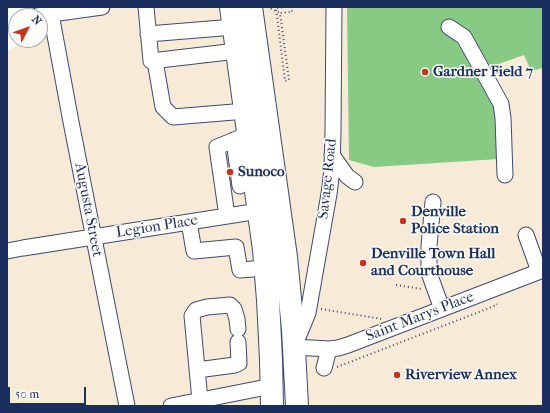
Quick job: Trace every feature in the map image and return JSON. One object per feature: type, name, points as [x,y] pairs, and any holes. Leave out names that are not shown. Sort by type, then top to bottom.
[{"type":"highway","points":[[251,7],[286,257],[294,347],[297,406]]},
{"type":"highway","points":[[226,21],[227,52],[246,111],[241,137],[248,184],[259,211],[266,268],[272,396]]},
{"type":"street","points":[[48,14],[102,7]]},
{"type":"street","points":[[146,7],[151,61],[227,52]]},
{"type":"street","name":"Savage Road","points":[[294,347],[308,313],[329,194],[332,155],[334,7]]},
{"type":"street","points":[[148,34],[226,21]]},
{"type":"street","points":[[449,27],[464,37],[501,104],[503,118],[505,175]]},
{"type":"street","name":"Augusta Street","points":[[48,31],[71,122],[126,406]]},
{"type":"street","points":[[155,61],[163,107],[173,117],[246,111]]},
{"type":"street","points":[[227,216],[217,147],[241,137]]},
{"type":"street","points":[[332,155],[347,176],[355,182]]},
{"type":"street","points":[[223,189],[248,184]]},
{"type":"street","points":[[433,202],[429,246],[429,273],[442,309]]},
{"type":"street","name":"Legion Place","points":[[7,251],[259,211]]},
{"type":"street","points":[[188,222],[194,251],[236,247],[240,270],[266,268]]},
{"type":"street","points":[[526,235],[541,270]]},
{"type":"street","name":"Saint Marys Place","points":[[294,347],[329,349],[348,345],[541,270]]},
{"type":"street","points":[[197,370],[240,363],[237,319],[234,309],[230,305],[196,310],[192,316],[197,370],[200,400]]},
{"type":"street","points":[[329,349],[330,368]]},
{"type":"street","points":[[170,406],[200,400],[272,396]]},
{"type":"path","points":[[267,7],[280,13],[292,12],[291,7]]},
{"type":"path","points":[[280,13],[289,80],[285,81],[276,8],[286,7]]},
{"type":"path","points":[[396,285],[422,289]]},
{"type":"path","points":[[330,368],[497,305],[494,296]]},
{"type":"path","points":[[315,309],[387,320]]},
{"type":"green space","points":[[347,7],[543,7],[543,68],[531,71],[524,55],[479,71],[497,106],[499,159],[374,167],[349,160]]},
{"type":"place","name":"Gardner Field 7","points":[[425,72]]},
{"type":"place","name":"Sunoco","points":[[230,172]]},
{"type":"place","name":"Denville Police Station","points":[[403,221]]},
{"type":"place","name":"Denville Town Hall and Courthouse","points":[[363,263]]},
{"type":"place","name":"Riverview Annex","points":[[397,375]]}]
